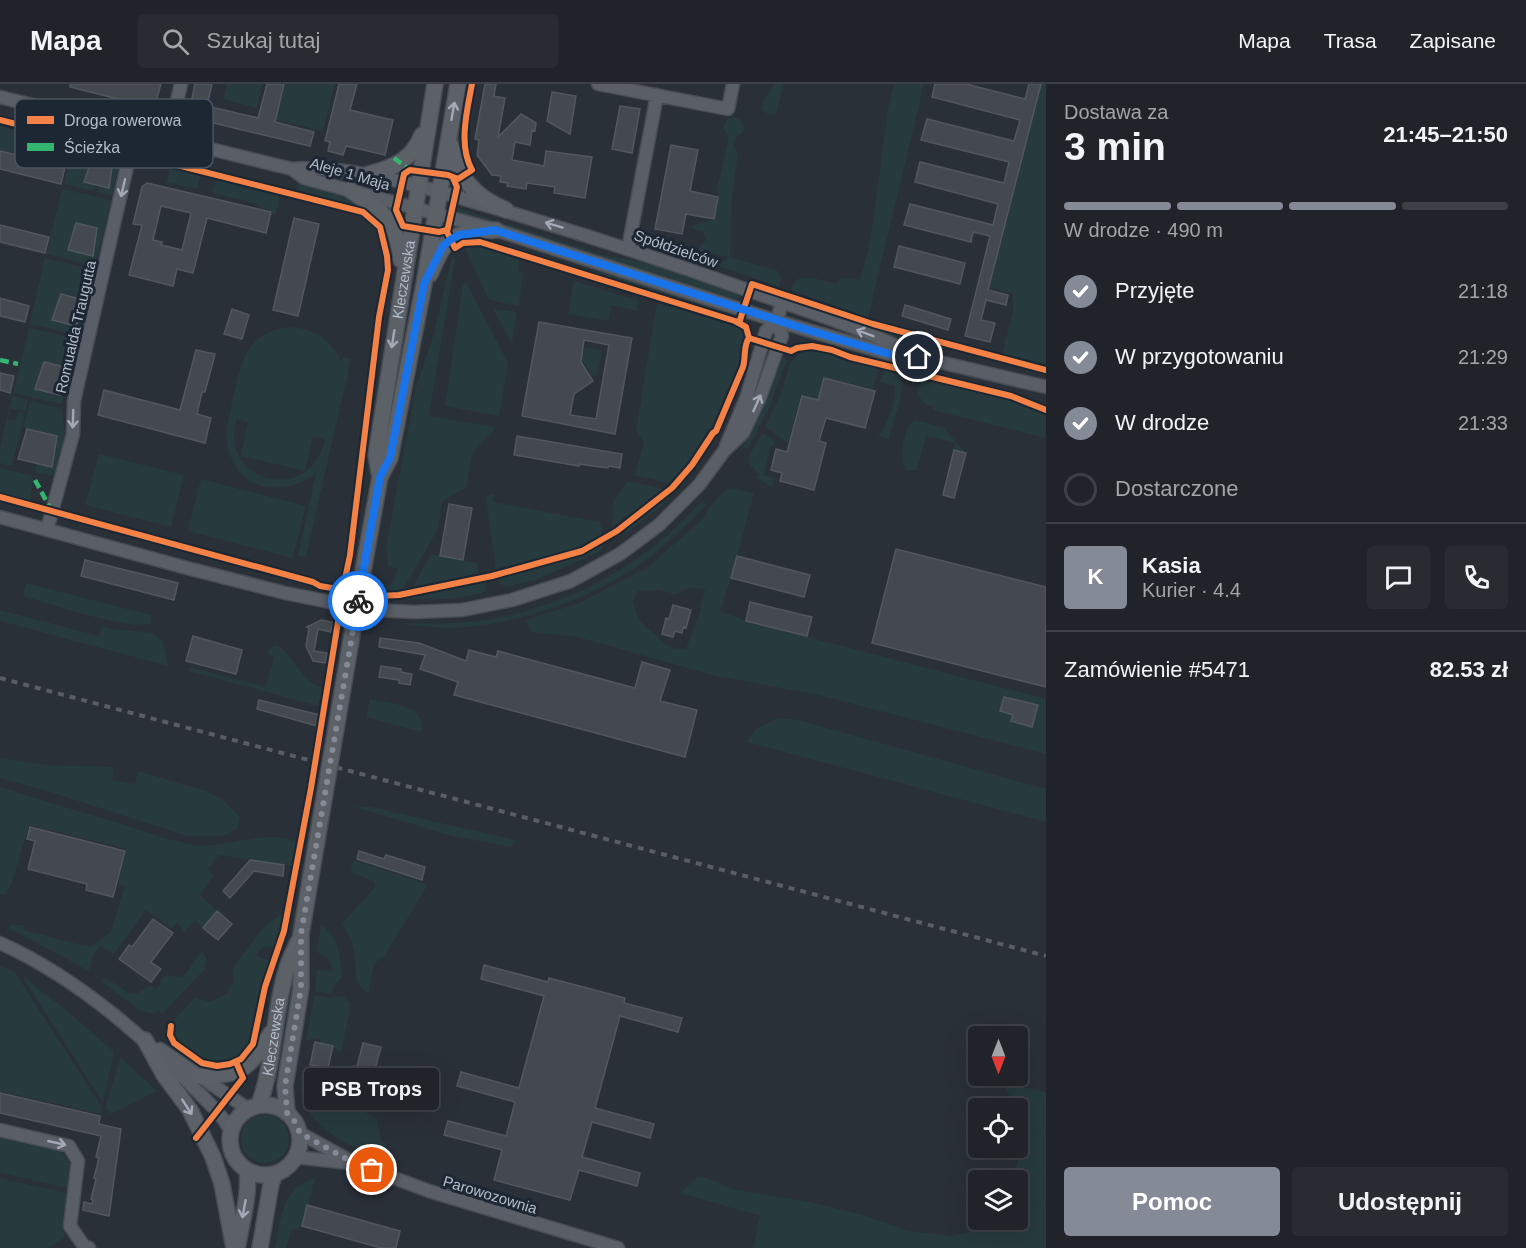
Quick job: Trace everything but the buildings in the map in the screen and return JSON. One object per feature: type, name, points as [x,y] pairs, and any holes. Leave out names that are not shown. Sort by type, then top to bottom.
[{"type":"main road","name":"Kleczewska","points":[[380,477],[376,455],[435,84]]},
{"type":"main road","name":"Kleczewska","points":[[287,1113],[285,1086],[301,988],[301,934],[380,477],[390,458],[424,284],[458,84]]},
{"type":"main road","points":[[369,174],[393,167],[414,151],[430,116]]},
{"type":"main road","points":[[448,138],[456,166],[471,188],[491,204],[506,210]]},
{"type":"main road","points":[[350,190],[383,214],[393,226],[399,243],[402,281]]},
{"type":"main road","points":[[424,284],[443,246],[450,240],[459,235],[495,230]]},
{"type":"main road","name":"Kleczewska","points":[[254,1107],[266,1082],[287,967],[301,934]]},
{"type":"main road","points":[[200,1076],[227,1075],[247,1067],[275,1028]]},
{"type":"main road","points":[[145,1040],[164,1075],[195,1118],[213,1157],[222,1184],[235,1248]]},
{"type":"main road","points":[[254,1107],[279,1107],[287,1113],[293,1118],[300,1133],[301,1142],[291,1165],[276,1174],[256,1174],[247,1170],[234,1158],[230,1140],[231,1131],[238,1117],[254,1107]]},
{"type":"main road","points":[[235,1248],[246,1195],[247,1170]]},
{"type":"main road","points":[[260,1248],[271,1184],[276,1174]]},
{"type":"street","points":[[177,99],[181,84]]},
{"type":"street","points":[[598,84],[728,109],[733,84]]},
{"type":"street","points":[[628,249],[657,95]]},
{"type":"street","name":"Aleje 1 Maja","points":[[0,97],[15,101]]},
{"type":"street","name":"Aleje 1 Maja","points":[[213,150],[291,170],[304,178],[436,214]]},
{"type":"street","name":"Aleje 1 Maja","points":[[291,170],[306,167],[369,174],[418,185]]},
{"type":"street","name":"Romualda Traugutta","points":[[47,530],[73,434],[74,401],[127,168]]},
{"type":"street","name":"Spółdzielców","points":[[418,185],[628,249],[782,302],[895,345],[918,357]]},
{"type":"street","name":"Spółdzielców","points":[[436,214],[495,230],[777,321],[893,355],[918,357],[1046,387]]},
{"type":"street","points":[[0,517],[285,593],[355,607],[414,612],[462,610],[512,600],[571,580],[620,554],[659,525],[699,484],[724,451],[747,396],[766,331],[777,321],[782,302]]},
{"type":"street","points":[[0,943],[47,967],[145,1040],[200,1076],[254,1107]]},
{"type":"street","points":[[145,1040],[214,1108],[231,1131]]},
{"type":"street","points":[[0,1130],[69,1146],[78,1161],[70,1226],[84,1246],[89,1248]]},
{"type":"street","name":"Parowozownia","points":[[300,1133],[354,1163],[456,1201],[618,1248]]},
{"type":"street","name":"Parowozownia","points":[[296,1157],[354,1163]]},
{"type":"green space","points":[[227,84],[262,84],[257,108],[223,99]]},
{"type":"green space","points":[[284,84],[335,84],[323,131],[276,120]]},
{"type":"green space","points":[[465,84],[470,84],[463,127],[465,166],[456,144]]},
{"type":"green space","points":[[774,84],[784,84],[776,114],[770,115],[761,110]]},
{"type":"green space","points":[[894,84],[924,84],[868,318],[791,290],[797,280],[803,278],[835,283],[843,278],[860,280],[870,244],[888,109]]},
{"type":"green space","points":[[1041,84],[1046,84],[1046,365],[1002,354],[1013,312],[1013,294],[989,287]]},
{"type":"green space","points":[[728,118],[738,118],[744,126],[743,133],[737,136],[733,144],[738,154],[732,197],[730,257],[778,271],[781,279],[779,287],[719,266],[728,257],[711,253],[707,263],[699,259],[700,247],[706,240],[703,231],[696,230],[692,226],[714,219],[717,189],[729,137],[723,128]]},
{"type":"green space","points":[[0,126],[15,130],[15,155],[0,151]]},
{"type":"green space","points":[[68,168],[90,168],[87,169],[84,182],[95,185],[93,191],[64,184]]},
{"type":"green space","points":[[112,168],[118,168],[112,195],[98,192],[100,186],[109,188]]},
{"type":"green space","points":[[170,168],[201,175],[197,189],[171,183],[166,186]]},
{"type":"green space","points":[[217,179],[278,195],[279,202],[275,215],[258,204],[212,193]]},
{"type":"green space","points":[[298,184],[348,199],[370,213],[349,204],[296,191]]},
{"type":"green space","points":[[62,189],[111,200],[95,266],[46,254]]},
{"type":"green space","points":[[457,208],[604,255],[650,264],[740,294],[738,301],[456,212]]},
{"type":"green space","points":[[479,247],[520,259],[518,270],[523,272],[519,306],[489,300],[465,248]]},
{"type":"green space","points":[[452,256],[455,259],[429,416],[497,427],[473,452],[466,487],[442,502],[438,529],[403,589],[384,593],[384,589],[393,582],[398,569],[388,566],[386,546],[416,388],[433,337]]},
{"type":"green space","points":[[45,258],[94,270],[79,335],[30,324]]},
{"type":"green space","points":[[585,271],[630,279],[732,314],[731,317]]},
{"type":"green space","points":[[574,281],[639,301],[637,311],[611,305],[608,321],[568,314]]},
{"type":"green space","points":[[466,282],[508,363],[499,416],[445,406],[463,284]]},
{"type":"green space","points":[[657,303],[741,328],[745,333],[737,369],[712,427],[687,463],[669,483],[635,475],[644,442],[636,431]]},
{"type":"green space","points":[[493,309],[517,312],[512,343]]},
{"type":"green space","points":[[291,327],[308,330],[328,342],[341,362],[343,357],[351,359],[306,557],[298,555],[316,474],[286,487],[271,488],[258,485],[246,478],[237,468],[230,454],[226,436],[244,358],[256,340],[277,330]],"holes":[[[237,419],[248,422],[241,456],[305,471],[285,479],[268,478],[252,471],[240,458],[234,440]],[[313,436],[325,439],[316,460],[305,471]]]},
{"type":"green space","points":[[877,327],[947,346],[938,351],[880,332]]},
{"type":"green space","points":[[29,328],[78,339],[62,404],[13,393]]},
{"type":"green space","points":[[585,347],[602,351],[597,376],[592,375],[582,361]]},
{"type":"green space","points":[[801,351],[820,352],[879,367],[873,389],[823,377],[818,399],[801,395],[788,443],[765,427],[780,395],[790,364]]},
{"type":"green space","points":[[783,357],[786,362],[768,410],[748,449],[743,448],[763,408]]},
{"type":"green space","points":[[884,368],[900,372],[902,379],[901,396],[889,439],[878,436],[888,419],[895,393],[895,386],[880,382]]},
{"type":"green space","points":[[924,379],[1008,399],[1046,411],[1046,438],[933,410],[933,407],[927,405],[918,396],[920,383]]},
{"type":"green space","points":[[12,396],[28,400],[26,411],[10,409],[8,419],[15,421],[18,412],[25,414],[12,466],[0,463],[0,447]]},
{"type":"green space","points":[[30,401],[62,409],[65,435],[55,476],[35,472],[37,463],[52,467],[57,436],[27,429],[24,426]]},
{"type":"green space","points":[[915,420],[944,428],[966,453],[954,450],[956,443],[926,436],[917,470],[907,471],[904,466],[903,444],[907,429]]},
{"type":"green space","points":[[762,433],[775,441],[770,447],[764,475],[774,478],[772,487],[757,478],[759,474],[750,465],[749,456]]},
{"type":"green space","points":[[99,454],[184,475],[171,527],[85,505]]},
{"type":"green space","points":[[694,466],[698,466],[661,506],[627,533],[619,532],[674,489]]},
{"type":"green space","points":[[0,468],[31,475],[33,482],[30,502],[0,494]]},
{"type":"green space","points":[[201,479],[306,506],[293,558],[188,531]]},
{"type":"green space","points":[[628,481],[663,489],[612,527],[614,500]]},
{"type":"green space","points":[[729,488],[754,493],[720,611],[746,621],[1046,699],[1046,754],[819,695],[716,676],[577,637],[531,632],[526,620],[577,604],[648,567],[705,517],[712,504]],"holes":[[[689,588],[705,589],[700,612],[686,649],[672,648],[664,643],[639,620],[633,601],[638,591],[657,590],[675,594]]]},
{"type":"green space","points":[[494,494],[493,502],[600,522],[603,534],[571,550],[496,569],[486,499]]},
{"type":"green space","points":[[702,501],[706,505],[660,549],[619,578],[573,600],[525,616],[476,626],[437,628],[399,623],[438,624],[476,621],[540,607],[570,595],[628,565],[654,546]]},
{"type":"green space","points":[[604,542],[601,551],[536,580],[506,587],[497,579],[497,577],[572,557]]},
{"type":"green space","points":[[431,554],[477,563],[478,574],[413,587]]},
{"type":"green space","points":[[486,579],[485,590],[481,594],[446,599],[389,599]]},
{"type":"green space","points":[[26,583],[151,615],[152,623],[127,624],[23,596]]},
{"type":"green space","points":[[0,610],[99,636],[102,626],[154,633],[163,642],[168,666],[0,621]]},
{"type":"green space","points":[[277,645],[289,656],[302,674],[322,688],[318,706],[188,671],[190,667],[266,687],[274,657],[267,654],[271,647]]},
{"type":"green space","points":[[370,699],[396,704],[413,711],[422,723],[421,732],[366,717]]},
{"type":"green space","points":[[777,718],[798,720],[1046,789],[1046,822],[747,742],[755,730]]},
{"type":"green space","points":[[0,758],[47,765],[114,767],[112,780],[135,784],[138,771],[206,791],[223,800],[240,817],[238,828],[223,836],[187,836],[0,778]]},
{"type":"green space","points":[[0,787],[188,844],[209,845],[274,837],[286,839],[296,843],[291,866],[219,855],[208,869],[214,875],[200,895],[217,911],[203,928],[195,920],[184,932],[177,922],[172,929],[146,910],[114,954],[100,946],[92,958],[89,971],[9,928],[10,925],[25,925],[24,930],[89,947],[111,932],[125,886],[118,884],[126,849],[29,825],[12,883],[6,894],[0,894]]},
{"type":"green space","points":[[355,807],[371,807],[516,840],[511,847],[452,836]]},
{"type":"green space","points":[[356,861],[424,883],[427,886],[385,955],[374,964],[369,993],[364,990],[358,980],[353,946],[342,924],[375,887],[375,883],[351,870],[352,863]]},
{"type":"green space","points":[[285,913],[276,946],[263,947],[256,955],[269,960],[252,1040],[244,1052],[235,1058],[213,1061],[202,1057],[176,1038],[177,1026],[172,1022],[195,998],[211,1002],[226,994],[234,981],[232,970],[237,962],[265,926]]},
{"type":"green space","points":[[321,924],[335,941],[341,962],[342,977],[334,986],[332,994],[315,991],[317,970],[332,971],[329,959],[317,952]]},
{"type":"green space","points":[[202,951],[207,960],[205,969],[162,1014],[159,1011],[154,1014],[141,1011],[101,981],[108,979],[130,994],[138,993],[151,985],[156,989],[161,983],[159,981],[167,975],[183,977]]},
{"type":"green space","points":[[0,966],[14,971],[102,1107],[100,1114],[0,1091]]},
{"type":"green space","points":[[22,976],[70,1013],[114,1052],[103,1103]]},
{"type":"green space","points":[[290,987],[294,989],[278,1081],[273,1081]]},
{"type":"green space","points":[[314,996],[332,998],[342,996],[351,1003],[342,1049],[338,1053],[333,1046],[320,1043],[320,1039],[306,1041]]},
{"type":"green space","points":[[121,1058],[157,1091],[111,1114],[105,1107]]},
{"type":"green space","points":[[318,1071],[336,1079],[357,1107],[377,1119],[381,1140],[387,1144],[383,1161],[353,1147],[325,1129],[305,1106],[301,1091],[301,1074]]},
{"type":"green space","points":[[1004,1086],[1017,1086],[1046,1092],[1046,1248],[753,1248],[760,1216],[680,1193],[698,1177],[707,1178],[733,1189],[810,1202],[863,1215],[908,1231],[952,1236],[975,1230],[1028,1230],[1028,1170],[1015,1170],[1019,1158],[1028,1158],[1028,1098],[1011,1098]]},
{"type":"green space","points":[[260,1115],[270,1115],[285,1125],[289,1139],[288,1148],[279,1159],[270,1163],[260,1163],[245,1153],[241,1144],[241,1134],[251,1119]]},
{"type":"green space","points":[[0,1138],[61,1152],[71,1165],[68,1188],[0,1173]]},
{"type":"green space","points":[[0,1178],[69,1194],[64,1238],[47,1248],[0,1248]]},
{"type":"green space","points":[[315,1178],[302,1226],[291,1230],[286,1248],[275,1248],[284,1206],[289,1197],[295,1189]]},
{"type":"railway","points":[[0,678],[1046,956]]},
{"type":"marked path","points":[[394,158],[410,170]]},
{"type":"marked path","points":[[0,360],[18,364]]},
{"type":"marked path","points":[[35,480],[49,506]]},
{"type":"cycle path","points":[[447,230],[439,232],[403,226],[396,210],[404,174],[410,170],[448,175],[458,179],[472,170],[465,150],[466,116],[472,84]]},
{"type":"cycle path","points":[[0,120],[15,124]]},
{"type":"cycle path","points":[[171,1026],[170,1035],[174,1043],[202,1063],[217,1066],[230,1064],[241,1059],[253,1044],[265,987],[284,931],[311,788],[350,555],[379,317],[388,270],[380,227],[363,212],[189,168]]},
{"type":"cycle path","points":[[453,178],[457,187],[447,232],[455,248],[463,243],[480,242],[735,321],[746,327],[749,338]]},
{"type":"cycle path","points":[[739,323],[752,284],[873,324],[1046,370]]},
{"type":"cycle path","points":[[0,497],[313,582],[320,586],[380,596],[399,595],[492,576],[582,551],[617,531],[672,488],[716,431],[743,367],[749,338],[791,351],[812,346],[832,350],[850,357],[1011,396],[1046,410]]},
{"type":"cycle path","points":[[196,1138],[243,1078],[236,1062]]},
{"type":"way so far","points":[[358,601],[301,934],[301,988],[285,1086],[285,1100],[287,1113],[293,1118],[300,1133],[354,1163],[372,1170]]},
{"type":"place","name":"PSB Trops","points":[[372,1170]]},
{"type":"route","points":[[358,601],[380,477],[390,458],[424,284],[443,246],[459,235],[495,230],[808,330],[893,355],[918,357]]}]
